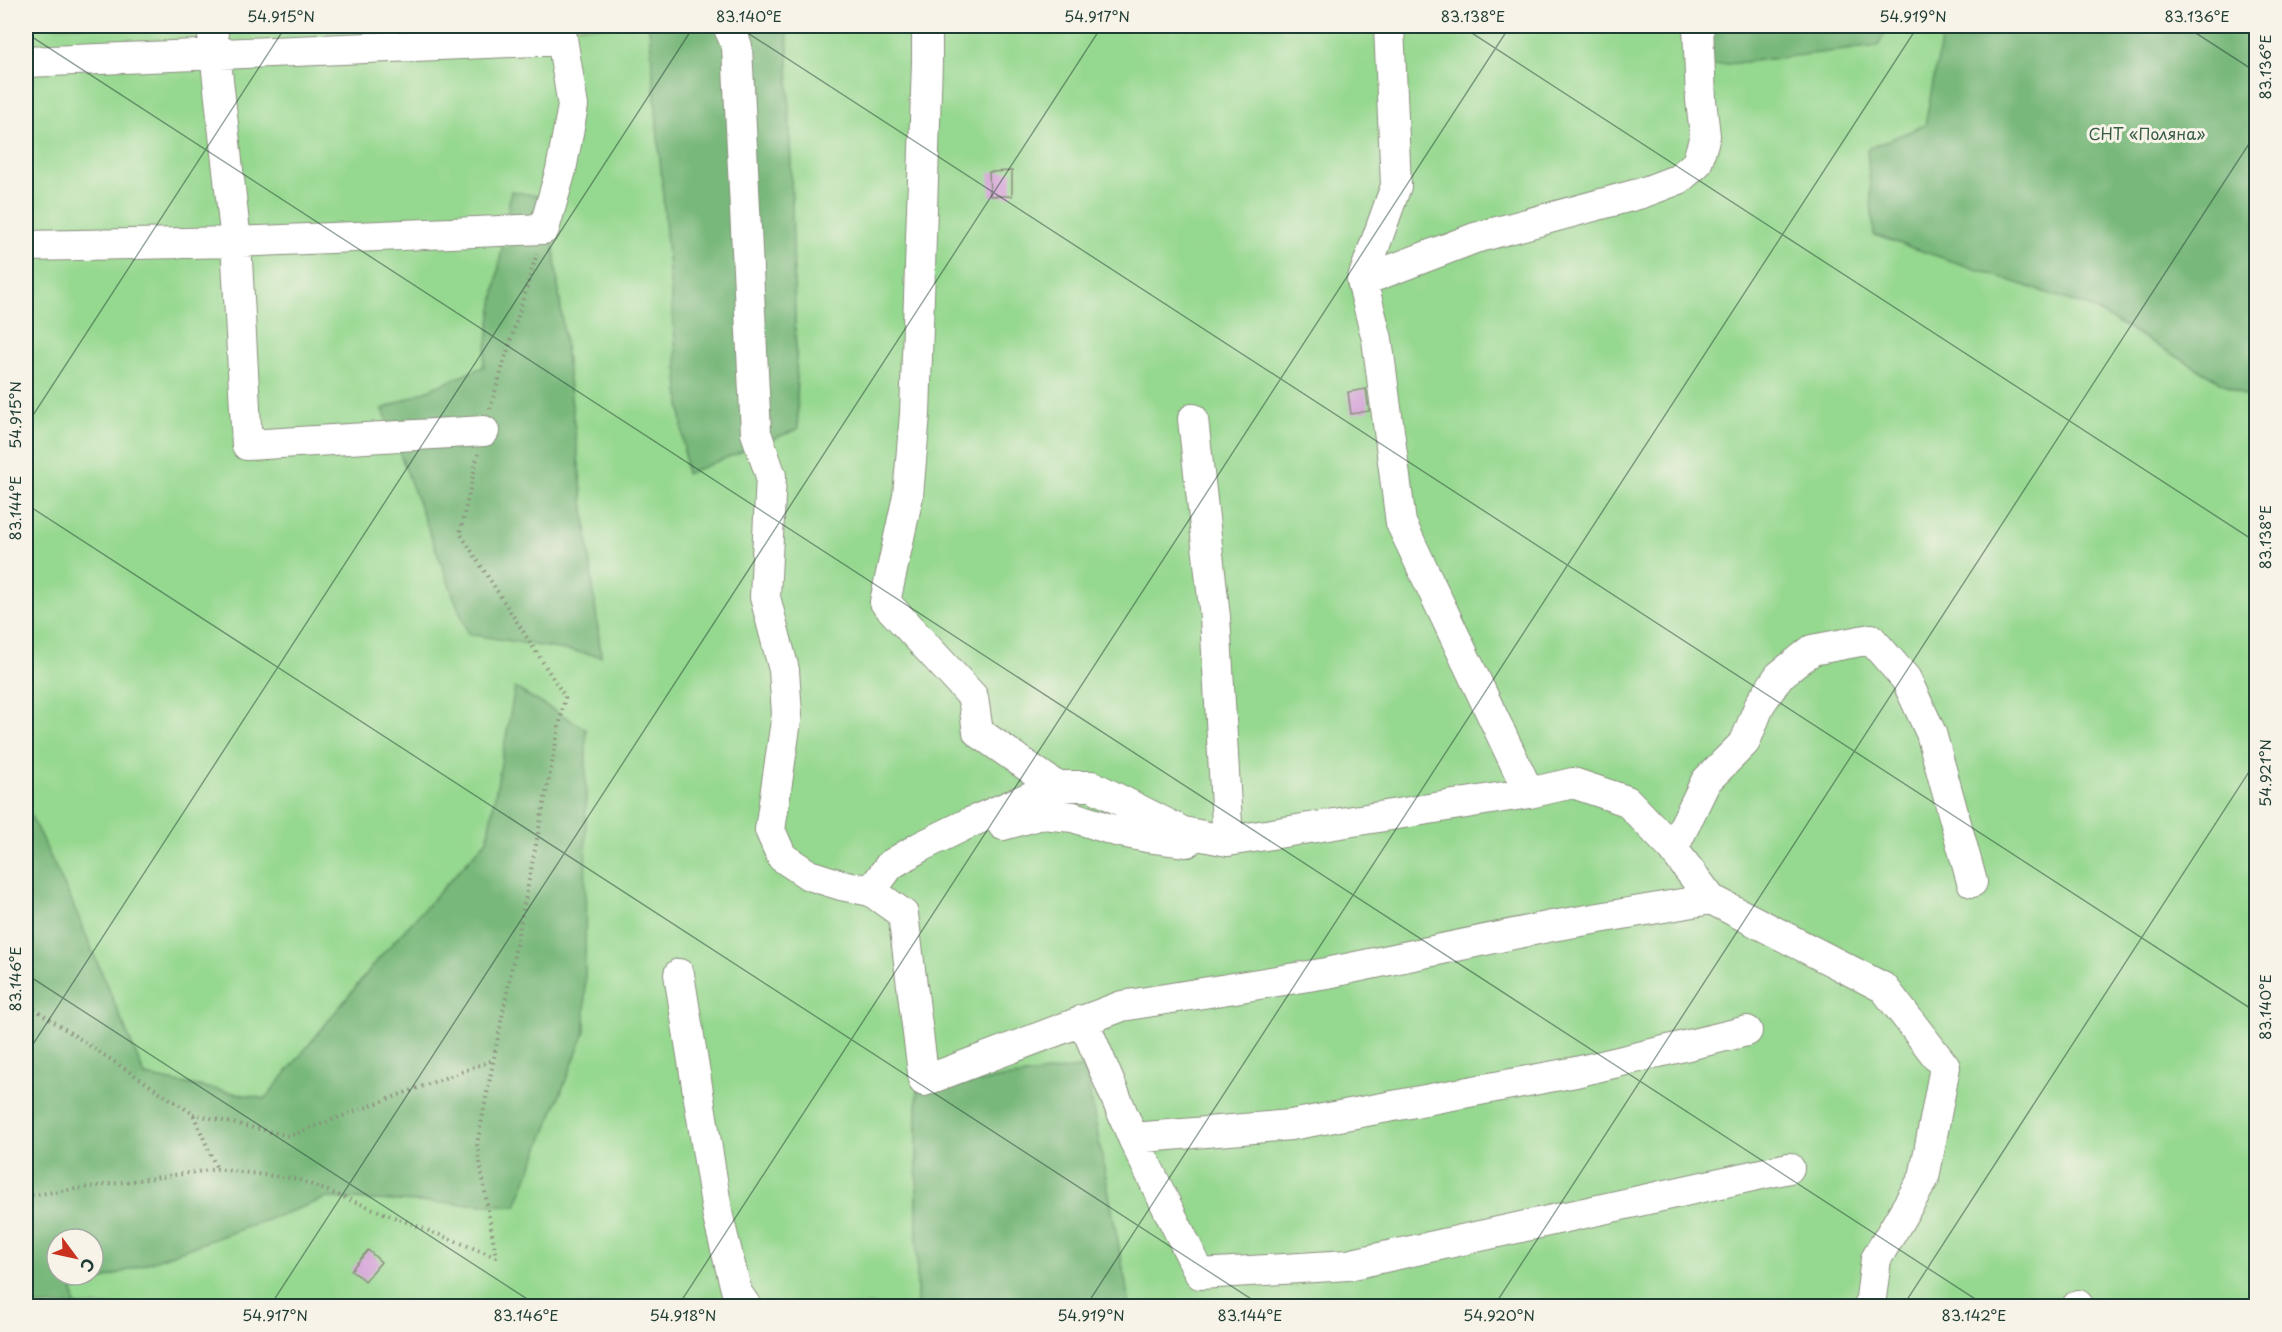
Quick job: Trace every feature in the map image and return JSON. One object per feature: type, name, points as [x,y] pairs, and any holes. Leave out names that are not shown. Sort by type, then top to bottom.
[{"type":"street","points":[[212,26],[236,242],[247,445],[484,431]]},
{"type":"street","points":[[728,26],[737,46],[756,433],[771,476],[765,597],[784,670],[787,714],[770,830],[782,857],[809,874],[840,885],[871,891],[903,914],[924,1081],[1122,1006],[1327,973],[1552,926],[1711,899]]},
{"type":"street","points":[[927,26],[915,414],[908,496],[885,602],[973,697],[978,732],[1056,786]]},
{"type":"street","points":[[1389,26],[1396,186],[1362,281],[1377,339],[1401,523],[1529,793]]},
{"type":"street","points":[[1362,281],[1475,238],[1642,193],[1679,179],[1697,163],[1705,136],[1698,26]]},
{"type":"street","points":[[26,62],[214,56],[561,33],[573,106],[561,170],[544,229],[236,242],[26,246]]},
{"type":"street","points":[[1193,419],[1215,617],[1228,840]]},
{"type":"street","points":[[1673,849],[1706,781],[1745,742],[1760,704],[1779,676],[1812,650],[1870,639],[1906,679],[1931,734],[1972,882]]},
{"type":"street","points":[[871,891],[904,863],[1011,823],[1042,814],[1073,817],[1116,831],[1179,842],[1228,840],[1529,793],[1573,783],[1627,801],[1673,849],[1711,899],[1884,988],[1945,1067],[1924,1178],[1876,1259],[1870,1306]]},
{"type":"street","points":[[871,891],[890,865],[920,847],[969,823],[1056,786],[1092,786],[1183,832],[1228,840]]},
{"type":"street","points":[[679,974],[718,1217],[742,1300]]},
{"type":"street","points":[[1083,1020],[1133,1138],[1200,1274],[1348,1265],[1789,1168]]},
{"type":"street","points":[[1133,1138],[1291,1125],[1576,1072],[1747,1031]]},
{"type":"path","points":[[26,1196],[217,1169],[297,1179],[496,1257],[477,1144],[565,697],[460,533],[484,431],[544,229]]},
{"type":"path","points":[[26,1000],[33,1008],[193,1114],[289,1136],[493,1060]]},
{"type":"path","points":[[193,1114],[217,1169]]},
{"type":"green space","points":[[26,26],[649,26],[686,473],[798,429],[787,26],[1691,26],[1878,46],[1889,26],[2256,26],[1875,235],[2092,308],[2256,402],[2256,1306],[1130,1306],[1085,1067],[917,1090],[917,1306],[75,1306],[73,1290],[81,1287],[105,1287],[105,1278],[327,1198],[516,1206],[586,729],[515,689],[487,840],[380,957],[266,1099],[145,1076],[71,900],[26,806]],"holes":[[[511,192],[548,199],[601,656],[383,410],[483,368]]]},
{"type":"green space","points":[[649,26],[787,26],[798,429],[686,474]]},
{"type":"green space","points":[[1691,26],[1889,26],[1878,46],[1695,68]]},
{"type":"green space","name":"СНТ «Поляна»","points":[[1944,26],[2256,26],[2256,402],[2092,308],[1874,235],[1867,149],[1925,125]]},
{"type":"green space","points":[[511,191],[548,198],[601,656],[468,634],[383,409],[483,367]]},
{"type":"green space","points":[[515,688],[586,729],[585,1032],[516,1206],[327,1198],[105,1278],[105,1227],[45,1227],[45,1287],[81,1287],[73,1290],[75,1306],[26,1306],[26,806],[71,900],[145,1076],[265,1099],[380,957],[487,840]]},
{"type":"green space","points":[[1085,1067],[1130,1306],[917,1306],[917,1090]]},
{"type":"building","points":[[1012,171],[1012,196],[990,196],[989,172]]},
{"type":"building","points":[[1366,389],[1369,411],[1351,414],[1348,392]]},
{"type":"building","points":[[368,1250],[381,1262],[365,1281],[351,1270]]}]
